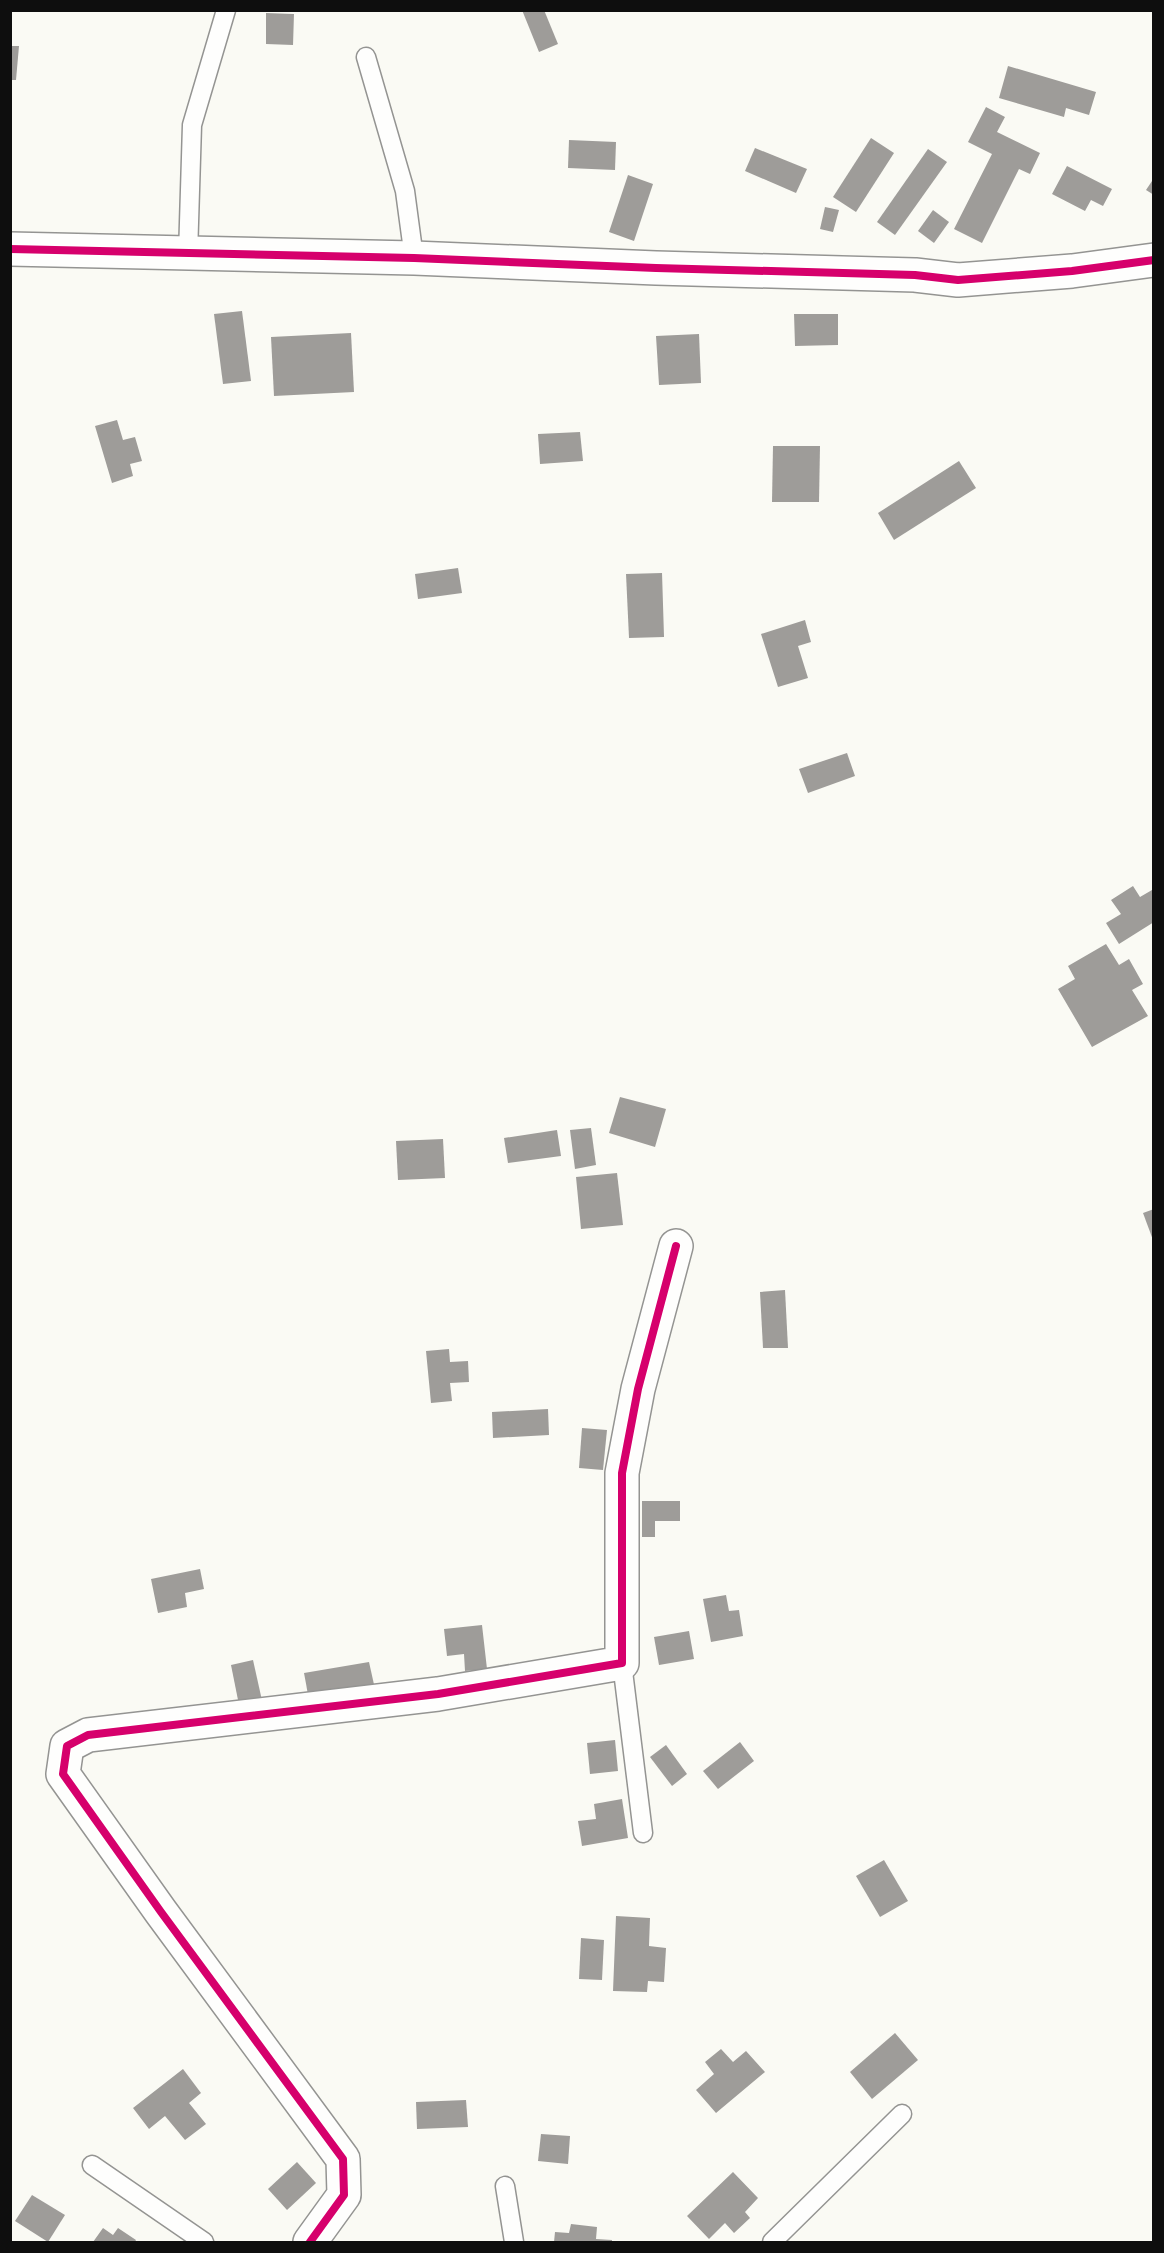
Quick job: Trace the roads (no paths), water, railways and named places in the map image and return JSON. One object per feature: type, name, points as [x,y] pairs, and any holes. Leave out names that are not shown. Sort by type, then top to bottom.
[{"type":"street","points":[[10,249],[188,255],[414,258],[915,275],[958,280],[1072,272],[1154,260]]},
{"type":"street","points":[[310,2242],[344,2195],[343,2160],[63,1774],[67,1746],[88,1735],[438,1694],[622,1663],[622,1473],[638,1389],[676,1246]]},
{"type":"lane","points":[[188,255],[192,125],[226,10]]},
{"type":"lane","points":[[366,57],[405,190],[414,258]]},
{"type":"lane","points":[[622,1663],[643,1833]]},
{"type":"lane","points":[[772,2242],[902,2114]]},
{"type":"lane","points":[[92,2165],[204,2242]]},
{"type":"lane","points":[[505,2186],[514,2242]]}]
